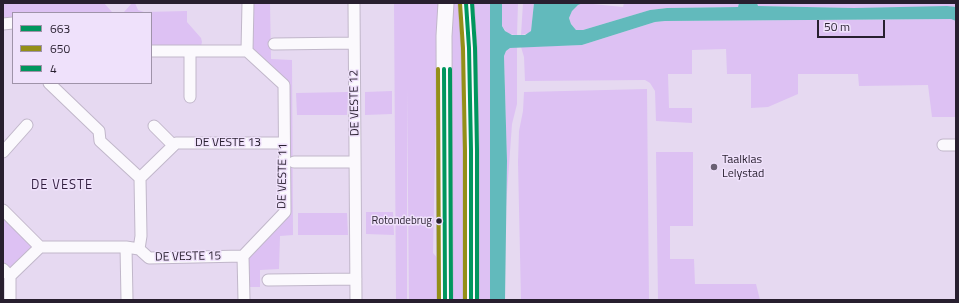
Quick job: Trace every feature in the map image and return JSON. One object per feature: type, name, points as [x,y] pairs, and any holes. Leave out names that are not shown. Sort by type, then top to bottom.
[{"type":"main road","points":[[445,300],[444,36],[446,3]]},
{"type":"main road","points":[[466,3],[472,150],[472,300]]},
{"type":"street","points":[[152,51],[247,51],[248,3]]},
{"type":"street","name":"DE VESTE 12","points":[[354,3],[356,300]]},
{"type":"street","points":[[274,44],[354,44]]},
{"type":"street","points":[[190,51],[190,97]]},
{"type":"street","name":"DE VESTE 11","points":[[243,256],[284,212],[284,85],[247,51]]},
{"type":"street","points":[[50,84],[99,131],[100,141],[140,178],[141,236],[139,249]]},
{"type":"street","points":[[3,152],[27,125]]},
{"type":"street","points":[[140,178],[173,146],[154,126]]},
{"type":"street","name":"DE VESTE 13","points":[[173,146],[176,143],[284,143]]},
{"type":"street","points":[[943,145],[956,145]]},
{"type":"street","points":[[294,162],[355,162]]},
{"type":"street","points":[[3,210],[40,247],[6,273],[10,300]]},
{"type":"street","name":"DE VESTE 15","points":[[40,247],[126,247],[139,249],[150,258],[243,256]]},
{"type":"street","points":[[126,247],[127,300]]},
{"type":"street","points":[[243,256],[244,300]]},
{"type":"street","points":[[268,280],[356,279]]},
{"type":"shaded area","points":[[3,3],[104,3],[112,12],[12,12],[12,17],[3,17]]},
{"type":"shaded area","points":[[132,3],[135,3],[138,10],[144,12],[124,12]]},
{"type":"shaded area","points":[[253,3],[270,3],[271,59],[292,60],[293,235],[280,236],[279,269],[260,270],[260,287],[250,287],[248,256],[286,213],[284,83],[251,46]]},
{"type":"shaded area","points":[[394,3],[438,3],[433,253],[439,260],[439,300],[409,300],[407,87],[407,300],[396,300]]},
{"type":"shaded area","points":[[451,3],[460,3],[465,118],[465,300],[452,300]]},
{"type":"shaded area","points":[[471,3],[490,3],[490,300],[477,300]]},
{"type":"shaded area","points":[[490,3],[502,3],[502,26],[505,31],[512,35],[525,35],[531,31],[534,3],[583,3],[578,5],[572,11],[569,18],[571,24],[576,30],[583,30],[650,10],[667,8],[738,7],[739,3],[757,3],[758,6],[854,8],[947,6],[956,7],[956,21],[951,19],[665,21],[655,22],[582,45],[510,48],[506,51],[504,56],[507,161],[505,300],[490,300]]},
{"type":"shaded area","points":[[502,3],[518,3],[517,35],[508,34],[502,26]]},
{"type":"shaded area","points":[[523,3],[534,3],[531,31],[521,35]]},
{"type":"shaded area","points":[[583,3],[623,7],[624,3],[739,3],[738,7],[667,8],[650,10],[583,30],[576,30],[571,24],[569,18],[572,11],[578,5]]},
{"type":"shaded area","points":[[757,3],[956,3],[956,7],[854,8],[758,6]]},
{"type":"shaded area","points":[[187,11],[187,22],[201,38],[201,46],[152,47],[152,12],[144,12]]},
{"type":"shaded area","points":[[951,19],[956,21],[955,117],[932,117],[928,85],[859,86],[858,74],[798,74],[798,94],[768,107],[751,108],[751,74],[727,74],[726,49],[692,50],[692,74],[668,74],[669,108],[692,108],[692,123],[656,121],[655,91],[650,83],[645,80],[525,81],[524,57],[521,47],[582,45],[655,22],[665,21]]},
{"type":"shaded area","points":[[517,47],[517,104],[512,124],[506,207],[507,161],[504,56],[506,51],[510,48]]},
{"type":"shaded area","points":[[647,89],[649,300],[521,300],[518,162],[519,131],[523,111],[524,92]]},
{"type":"shaded area","points":[[392,91],[392,114],[365,115],[365,92]]},
{"type":"shaded area","points":[[348,92],[347,115],[297,115],[296,93]]},
{"type":"shaded area","points":[[656,152],[693,152],[693,226],[670,226],[670,259],[694,259],[695,284],[756,284],[760,300],[658,300]]},
{"type":"shaded area","points":[[366,212],[393,212],[394,235],[366,234]]},
{"type":"shaded area","points":[[298,213],[347,213],[348,235],[298,235]]},
{"type":"shaded area","points":[[3,217],[40,249],[10,278],[3,270]]},
{"type":"transit line","name":"650","points":[[460,3],[463,48],[465,150],[465,300]]},
{"type":"transit line","name":"663","points":[[466,3],[469,48],[471,150],[471,300]]},
{"type":"transit line","name":"4","points":[[472,3],[475,48],[477,150],[477,300]]},
{"type":"transit line","name":"650","points":[[438,69],[439,300]]},
{"type":"transit line","name":"663","points":[[444,69],[445,300]]},
{"type":"transit line","name":"4","points":[[450,69],[451,300]]},
{"type":"place","name":"Taalklas Lelystad","points":[[714,167]]},
{"type":"place","name":"Rotondebrug","points":[[439,221]]},
{"type":"district","name":"DE VESTE","points":[[62,186]]}]
